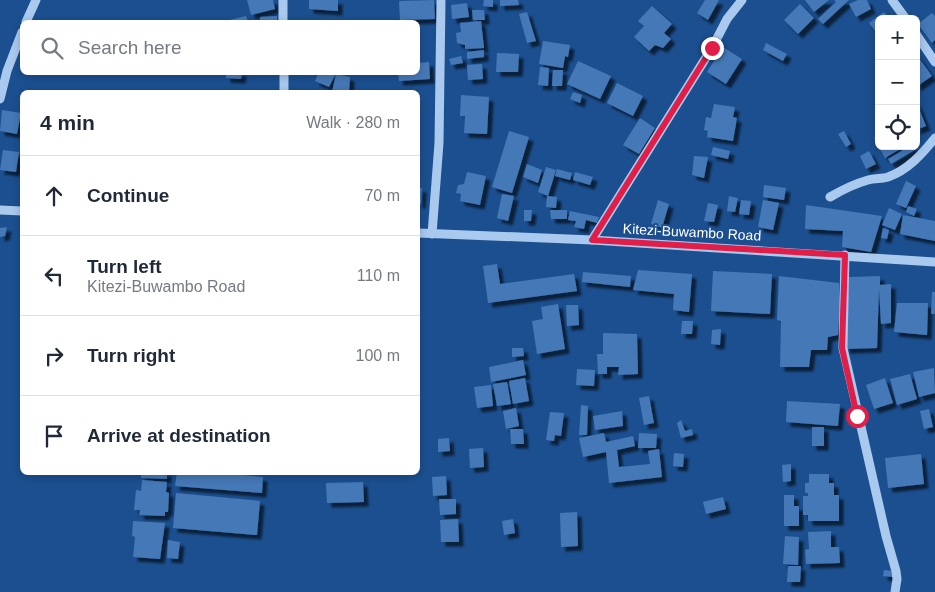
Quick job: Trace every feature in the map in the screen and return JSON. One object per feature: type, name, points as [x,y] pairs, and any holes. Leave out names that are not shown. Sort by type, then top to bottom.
[{"type":"street","points":[[27,20],[36,0]]},
{"type":"street","points":[[283,0],[283,20]]},
{"type":"street","points":[[432,234],[438,143],[441,0]]},
{"type":"street","points":[[592,240],[712,48],[727,18],[742,0]]},
{"type":"street","points":[[896,2],[904,15]]},
{"type":"street","points":[[0,99],[7,72],[20,37]]},
{"type":"street","points":[[920,40],[935,62]]},
{"type":"street","points":[[284,75],[284,90]]},
{"type":"street","points":[[830,197],[852,185],[870,179],[887,177],[903,169],[917,160],[935,138]]},
{"type":"street","points":[[0,210],[20,211]]},
{"type":"street","name":"Kitezi-Buwambo Road","points":[[420,233],[592,240],[935,262]]},
{"type":"street","points":[[845,255],[842,348],[896,571],[895,592]]},
{"type":"building","points":[[247,0],[273,0],[275,9],[251,15]]},
{"type":"building","points":[[309,0],[338,0],[338,11],[309,9]]},
{"type":"building","points":[[434,0],[435,19],[400,20],[399,1]]},
{"type":"building","points":[[484,0],[493,0],[493,7],[483,6]]},
{"type":"building","points":[[500,0],[518,0],[519,5],[500,6]]},
{"type":"building","points":[[705,0],[719,0],[708,20],[697,13]]},
{"type":"building","points":[[805,0],[829,0],[814,12]]},
{"type":"building","points":[[834,0],[849,0],[823,24],[818,19],[836,2]]},
{"type":"building","points":[[858,0],[867,0],[871,9],[856,17],[849,4]]},
{"type":"building","points":[[467,3],[469,17],[452,19],[451,5]]},
{"type":"building","points":[[800,4],[814,18],[798,34],[784,20]]},
{"type":"building","points":[[652,6],[672,24],[664,33],[671,39],[663,48],[655,45],[649,51],[634,37],[644,26],[638,21]]},
{"type":"building","points":[[472,10],[484,10],[485,20],[473,20]]},
{"type":"building","points":[[527,12],[536,41],[527,43],[519,14]]},
{"type":"building","points":[[932,13],[935,16],[935,40],[932,43],[920,27],[920,22]]},
{"type":"building","points":[[246,16],[247,20],[229,20]]},
{"type":"building","points":[[277,16],[277,20],[260,20],[260,17]]},
{"type":"building","points":[[875,19],[875,31],[869,23]]},
{"type":"building","points":[[481,21],[484,48],[465,49],[465,45],[457,43],[456,33],[461,32],[460,23]]},
{"type":"building","points":[[543,41],[570,45],[568,57],[565,56],[563,68],[539,64]]},
{"type":"building","points":[[766,43],[787,54],[783,61],[763,50]]},
{"type":"building","points":[[723,47],[742,59],[726,84],[707,72]]},
{"type":"building","points":[[484,50],[484,57],[467,59],[467,52]]},
{"type":"building","points":[[497,53],[519,54],[518,72],[496,72]]},
{"type":"building","points":[[461,56],[463,63],[451,65],[449,59]]},
{"type":"building","points":[[920,60],[932,76],[920,84]]},
{"type":"building","points":[[578,61],[611,76],[600,99],[567,84]]},
{"type":"building","points":[[429,62],[430,79],[399,81],[398,75],[420,75],[420,63]]},
{"type":"building","points":[[482,64],[483,79],[468,80],[467,65]]},
{"type":"building","points":[[540,67],[549,68],[548,86],[538,85]]},
{"type":"building","points":[[553,70],[563,70],[562,86],[552,86]]},
{"type":"building","points":[[226,75],[242,75],[241,79],[226,78]]},
{"type":"building","points":[[318,75],[335,75],[329,87],[315,81]]},
{"type":"building","points":[[336,75],[350,77],[349,90],[332,90]]},
{"type":"building","points":[[617,83],[643,96],[633,116],[607,103]]},
{"type":"building","points":[[573,92],[582,95],[580,103],[570,99]]},
{"type":"building","points":[[461,95],[489,97],[487,134],[464,133],[465,116],[460,116]]},
{"type":"building","points":[[714,104],[735,107],[733,117],[737,118],[733,141],[707,137],[708,131],[704,130],[706,117],[711,118]]},
{"type":"building","points":[[2,110],[20,113],[17,134],[0,131]]},
{"type":"building","points":[[920,111],[926,126],[920,128]]},
{"type":"building","points":[[640,118],[655,128],[639,154],[623,145]]},
{"type":"building","points":[[509,131],[529,137],[512,193],[492,187]]},
{"type":"building","points":[[844,131],[851,144],[846,147],[838,134]]},
{"type":"building","points":[[713,147],[730,151],[728,159],[711,155]]},
{"type":"building","points":[[3,150],[19,152],[16,172],[0,170]]},
{"type":"building","points":[[881,150],[898,150],[885,158]]},
{"type":"building","points":[[903,150],[915,150],[891,164],[888,159]]},
{"type":"building","points":[[869,151],[876,164],[866,169],[860,156]]},
{"type":"building","points":[[694,156],[708,157],[704,178],[692,175]]},
{"type":"building","points":[[527,164],[542,170],[538,183],[523,177]]},
{"type":"building","points":[[546,167],[556,170],[548,196],[538,192]]},
{"type":"building","points":[[557,169],[572,173],[570,180],[555,176]]},
{"type":"building","points":[[467,172],[486,176],[480,205],[460,201],[461,194],[456,193],[458,185],[464,184]]},
{"type":"building","points":[[575,172],[593,177],[590,185],[573,180]]},
{"type":"building","points":[[906,181],[916,186],[906,208],[896,204]]},
{"type":"building","points":[[764,185],[786,188],[784,200],[763,197]]},
{"type":"building","points":[[420,188],[422,188],[421,204]]},
{"type":"building","points":[[502,194],[514,196],[508,221],[497,218]]},
{"type":"building","points":[[547,196],[557,197],[556,208],[546,207]]},
{"type":"building","points":[[729,196],[738,198],[735,212],[727,211]]},
{"type":"building","points":[[658,200],[669,204],[662,228],[651,224]]},
{"type":"building","points":[[741,200],[751,201],[749,215],[739,214]]},
{"type":"building","points":[[763,200],[779,203],[773,230],[758,227]]},
{"type":"building","points":[[708,203],[718,205],[714,222],[704,221]]},
{"type":"building","points":[[806,205],[882,216],[871,252],[842,247],[843,231],[805,229]]},
{"type":"building","points":[[908,206],[917,209],[914,216],[906,212]]},
{"type":"building","points":[[889,208],[902,214],[895,230],[882,225]]},
{"type":"building","points":[[524,210],[532,210],[531,221],[524,221]]},
{"type":"building","points":[[550,210],[567,210],[567,219],[551,219]]},
{"type":"building","points":[[570,211],[599,217],[597,223],[586,220],[584,229],[574,227],[576,221],[568,220]]},
{"type":"building","points":[[903,215],[935,221],[935,241],[900,234]]},
{"type":"building","points":[[7,227],[5,236],[0,237],[0,228]]},
{"type":"building","points":[[883,228],[889,230],[887,239],[881,238]]},
{"type":"building","points":[[497,264],[500,284],[574,274],[577,291],[488,303],[483,266]]},
{"type":"building","points":[[638,270],[692,274],[689,312],[673,310],[674,294],[633,290]]},
{"type":"building","points":[[713,271],[772,274],[770,314],[711,311]]},
{"type":"building","points":[[583,272],[631,276],[630,287],[582,282]]},
{"type":"building","points":[[779,276],[839,283],[838,335],[828,337],[827,350],[811,350],[809,367],[780,367],[781,321],[777,320]]},
{"type":"building","points":[[880,276],[880,285],[891,284],[891,323],[881,324],[879,289],[877,348],[845,349],[849,277]]},
{"type":"building","points":[[932,292],[935,292],[935,314],[931,314]]},
{"type":"building","points":[[897,303],[928,303],[927,335],[894,332]]},
{"type":"building","points":[[558,304],[565,349],[537,354],[532,321],[543,319],[541,307]]},
{"type":"building","points":[[566,305],[578,305],[579,325],[567,326]]},
{"type":"building","points":[[682,321],[693,321],[692,334],[681,334]]},
{"type":"building","points":[[721,329],[720,345],[711,344],[712,330]]},
{"type":"building","points":[[603,333],[637,334],[638,374],[618,375],[619,367],[607,367],[607,374],[598,374],[597,354],[603,354]]},
{"type":"building","points":[[512,348],[523,348],[524,356],[512,357]]},
{"type":"building","points":[[523,360],[526,375],[491,382],[489,367]]},
{"type":"building","points":[[934,368],[935,393],[919,397],[913,372]]},
{"type":"building","points":[[577,369],[595,370],[594,386],[576,385]]},
{"type":"building","points":[[910,374],[917,399],[897,405],[890,379]]},
{"type":"building","points":[[525,378],[529,401],[513,404],[509,381]]},
{"type":"building","points":[[885,378],[893,403],[874,409],[866,385]]},
{"type":"building","points":[[507,382],[511,404],[497,406],[493,384]]},
{"type":"building","points":[[491,385],[493,406],[477,408],[474,387]]},
{"type":"building","points":[[649,396],[654,423],[644,425],[639,398]]},
{"type":"building","points":[[787,401],[840,404],[838,426],[786,422]]},
{"type":"building","points":[[581,405],[588,406],[587,435],[579,435]]},
{"type":"building","points":[[516,408],[519,426],[506,429],[503,411]]},
{"type":"building","points":[[929,409],[933,427],[924,429],[920,411]]},
{"type":"building","points":[[622,411],[623,426],[595,430],[593,416]]},
{"type":"building","points":[[550,412],[564,413],[561,436],[555,435],[554,441],[546,440]]},
{"type":"building","points":[[681,420],[685,431],[692,429],[693,435],[681,438],[677,423]]},
{"type":"building","points":[[812,427],[824,427],[824,446],[812,446]]},
{"type":"building","points":[[510,429],[523,429],[524,444],[511,444]]},
{"type":"building","points":[[604,433],[606,442],[633,436],[635,446],[617,450],[619,467],[650,464],[648,451],[659,449],[662,477],[609,483],[606,452],[583,457],[579,438]]},
{"type":"building","points":[[639,433],[657,434],[656,448],[638,448]]},
{"type":"building","points":[[449,438],[450,451],[438,452],[438,439]]},
{"type":"building","points":[[483,448],[484,467],[470,468],[469,449]]},
{"type":"building","points":[[674,453],[684,454],[683,467],[673,466]]},
{"type":"building","points":[[921,454],[924,484],[888,488],[885,458]]},
{"type":"building","points":[[791,464],[791,481],[783,482],[782,465]]},
{"type":"building","points":[[809,474],[829,474],[829,483],[834,483],[834,495],[839,495],[839,521],[808,521],[808,515],[803,515],[803,496],[808,496],[808,493],[805,493],[805,483],[809,483]]},
{"type":"building","points":[[141,475],[167,475],[167,479],[141,478]]},
{"type":"building","points":[[177,475],[244,475],[263,477],[262,493],[175,486]]},
{"type":"building","points":[[446,476],[447,495],[433,496],[432,477]]},
{"type":"building","points":[[142,480],[167,482],[166,492],[169,493],[168,512],[165,512],[165,516],[139,515],[140,510],[134,510],[136,490],[141,491]]},
{"type":"building","points":[[363,482],[364,502],[327,503],[326,483]]},
{"type":"building","points":[[176,493],[260,501],[257,535],[173,528]]},
{"type":"building","points":[[784,495],[794,495],[794,506],[799,506],[799,526],[784,526]]},
{"type":"building","points":[[723,497],[726,509],[706,514],[703,502]]},
{"type":"building","points":[[439,499],[456,499],[456,514],[440,515]]},
{"type":"building","points":[[577,512],[578,546],[561,547],[560,513]]},
{"type":"building","points":[[458,519],[459,542],[441,542],[440,520]]},
{"type":"building","points":[[513,519],[515,533],[504,535],[502,521]]},
{"type":"building","points":[[133,521],[165,523],[160,559],[133,557],[135,537],[132,536]]},
{"type":"building","points":[[831,531],[831,547],[839,547],[840,563],[806,564],[805,550],[809,549],[808,532]]},
{"type":"building","points":[[785,536],[799,537],[798,565],[783,564]]},
{"type":"building","points":[[168,540],[180,542],[178,559],[167,558]]},
{"type":"building","points":[[788,566],[801,566],[800,582],[787,582]]},
{"type":"building","points":[[884,570],[893,571],[893,577],[883,576]]},
{"type":"route","points":[[712,48],[592,240],[845,255],[842,348],[847,363],[857,416]]}]
